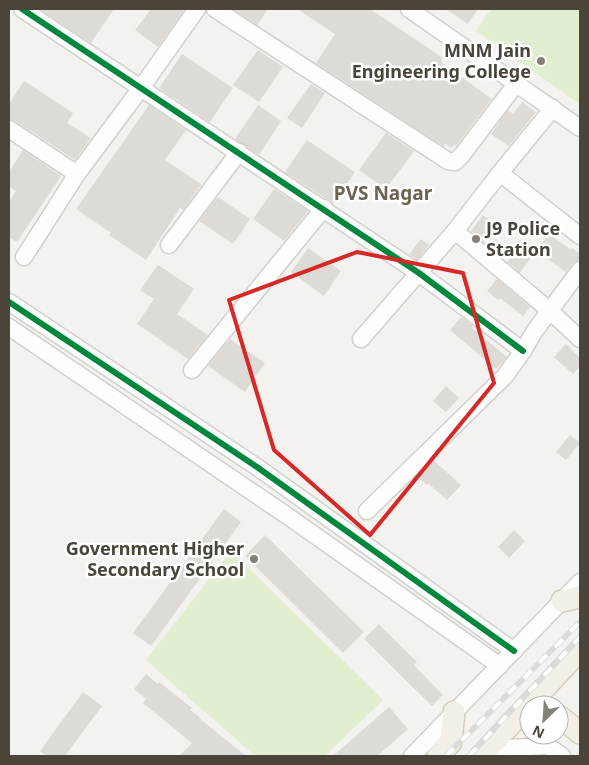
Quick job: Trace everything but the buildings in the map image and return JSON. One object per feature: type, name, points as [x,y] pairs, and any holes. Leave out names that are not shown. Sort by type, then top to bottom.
[{"type":"main road","points":[[545,695],[580,650]]},
{"type":"main road","points":[[444,749],[454,712]]},
{"type":"main road","points":[[482,756],[519,721]]},
{"type":"main road","points":[[569,724],[580,733]]},
{"type":"street","points":[[22,9],[324,208],[419,273],[523,351]]},
{"type":"street","points":[[24,256],[78,174],[197,9]]},
{"type":"street","points":[[215,9],[448,161],[455,162],[462,155],[516,84]]},
{"type":"street","points":[[409,9],[580,128]]},
{"type":"street","points":[[361,339],[455,231],[553,108]]},
{"type":"street","points":[[9,129],[78,174]]},
{"type":"street","points":[[169,245],[239,152]]},
{"type":"street","points":[[500,173],[580,236]]},
{"type":"street","points":[[192,370],[324,208]]},
{"type":"street","points":[[455,231],[550,310],[580,338]]},
{"type":"street","points":[[367,511],[505,376],[534,332],[580,270]]},
{"type":"street","points":[[9,302],[257,467],[514,651]]},
{"type":"street","points":[[9,326],[281,511],[500,666]]},
{"type":"street","points":[[412,756],[514,651],[571,599],[580,582]]},
{"type":"street","points":[[482,756],[509,748],[548,746],[562,756]]},
{"type":"highlighted area","points":[[357,252],[463,273],[494,383],[370,535],[274,450],[229,300]]},
{"type":"green space","name":"MNM Jain Engineering College","points":[[491,9],[577,9],[580,11],[580,104],[476,31]]},
{"type":"green space","points":[[231,551],[383,700],[325,756],[255,756],[146,660]]},
{"type":"railway","points":[[446,756],[580,622]]},
{"type":"railway","points":[[469,756],[580,637]]},
{"type":"cycle path","points":[[22,9],[419,273],[523,351]]},
{"type":"cycle path","points":[[9,302],[257,467],[514,651]]},
{"type":"place","name":"MNM Jain Engineering College","points":[[541,61]]},
{"type":"place","name":"J9 Police Station","points":[[476,239]]},
{"type":"place","name":"Government Higher Secondary School","points":[[254,559]]},
{"type":"district","name":"PVS Nagar","points":[[383,193]]}]
